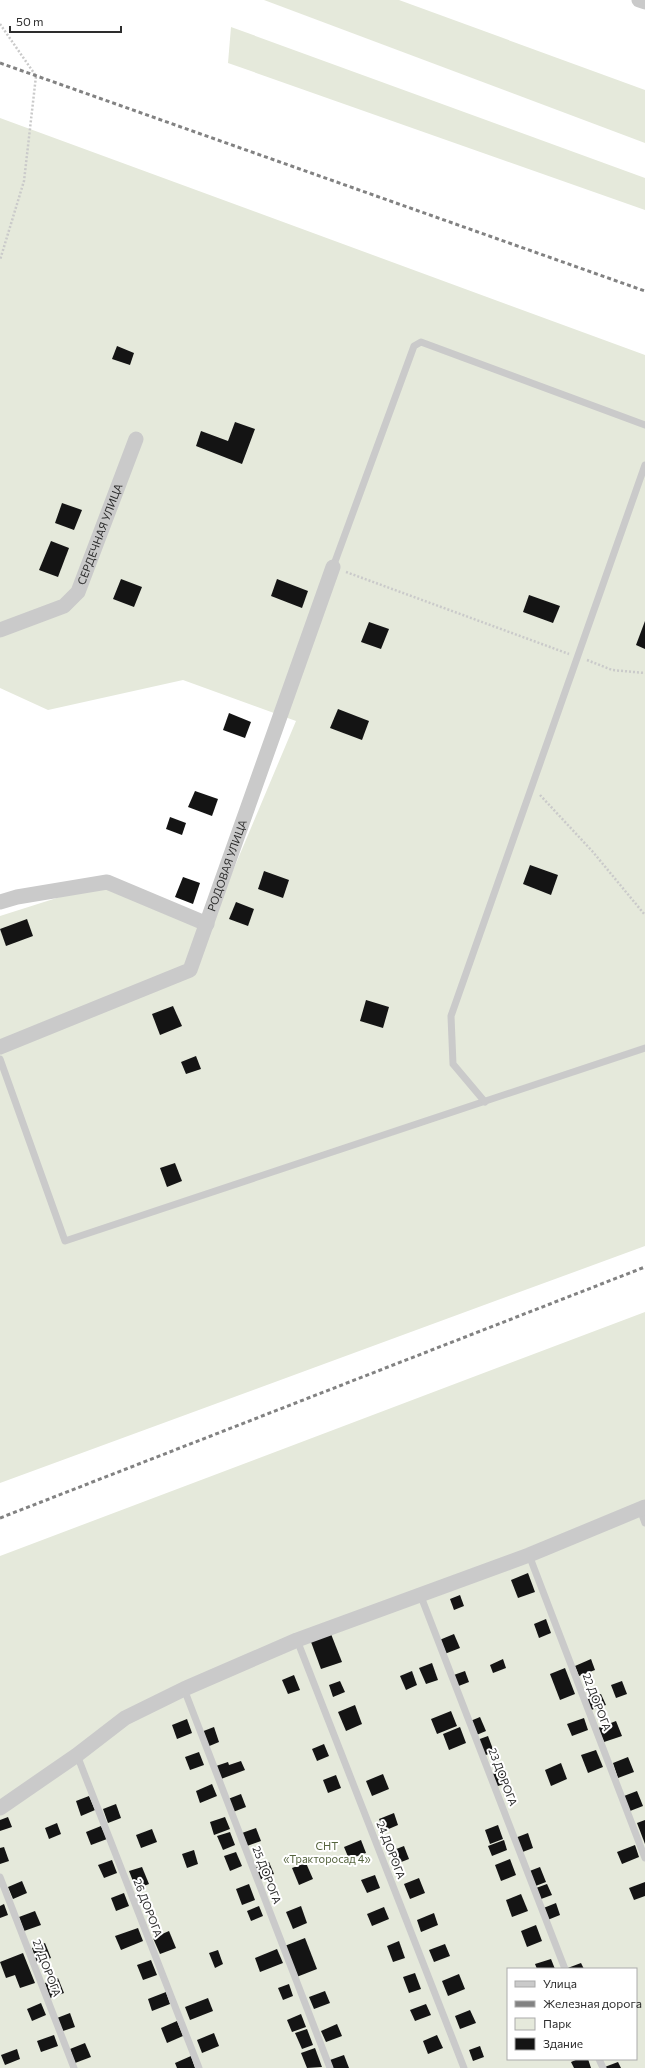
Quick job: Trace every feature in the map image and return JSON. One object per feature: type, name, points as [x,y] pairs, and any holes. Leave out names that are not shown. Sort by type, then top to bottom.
[{"type":"street","points":[[639,0],[645,2]]},
{"type":"street","name":"СЕРДЕЧНАЯ УЛИЦА","points":[[0,630],[64,606],[78,592],[136,439]]},
{"type":"street","name":"РОДОВАЯ УЛИЦА","points":[[0,1047],[190,970],[333,567]]},
{"type":"street","points":[[0,902],[17,897],[107,882],[207,924]]},
{"type":"street","points":[[0,1808],[77,1755],[125,1718],[184,1689],[297,1640],[643,1513]]},
{"type":"lane","points":[[333,567],[414,346],[421,342],[645,425]]},
{"type":"lane","points":[[485,1102],[453,1064],[451,1016],[645,465]]},
{"type":"lane","points":[[0,1059],[65,1241],[645,1048]]},
{"type":"lane","name":"22 ДОРОГА","points":[[529,1555],[645,1858]]},
{"type":"lane","name":"23 ДОРОГА","points":[[420,1594],[565,1968]]},
{"type":"lane","name":"24 ДОРОГА","points":[[297,1640],[464,2068]]},
{"type":"lane","name":"25 ДОРОГА","points":[[184,1689],[330,2068]]},
{"type":"lane","name":"26 ДОРОГА","points":[[77,1755],[199,2068]]},
{"type":"lane","name":"27 ДОРОГА","points":[[0,1877],[74,2068]]},
{"type":"path","points":[[0,24],[36,76],[24,181],[0,260]]},
{"type":"path","points":[[333,567],[612,670],[645,673]]},
{"type":"path","points":[[532,786],[593,852],[645,915]]},
{"type":"green space","points":[[264,0],[399,0],[645,90],[645,143]]},
{"type":"green space","points":[[231,27],[645,178],[645,210],[228,63]]},
{"type":"green space","points":[[0,118],[645,355],[645,1246],[0,1483],[0,916],[107,882],[210,925],[296,721],[183,680],[48,710],[0,688]]},
{"type":"green space","name":"СНТ «Тракторосад 4»","points":[[645,1312],[645,2068],[0,2068],[0,1556]]},
{"type":"building","points":[[117,346],[134,353],[130,365],[112,359]]},
{"type":"building","points":[[235,422],[255,429],[242,464],[196,446],[201,431],[228,441]]},
{"type":"building","points":[[62,503],[82,510],[74,530],[55,523]]},
{"type":"building","points":[[51,541],[69,548],[58,577],[39,570]]},
{"type":"building","points":[[121,579],[142,587],[134,607],[113,599]]},
{"type":"building","points":[[277,579],[308,591],[302,608],[271,596]]},
{"type":"building","points":[[529,595],[560,606],[553,623],[523,612]]},
{"type":"building","points":[[645,621],[645,649],[636,645]]},
{"type":"building","points":[[369,622],[389,629],[381,649],[361,642]]},
{"type":"building","points":[[338,709],[369,721],[362,740],[330,728]]},
{"type":"building","points":[[229,713],[251,722],[245,738],[223,730]]},
{"type":"building","points":[[195,791],[218,799],[212,816],[188,807]]},
{"type":"building","points":[[170,817],[186,823],[182,835],[166,829]]},
{"type":"building","points":[[530,865],[558,875],[551,895],[523,884]]},
{"type":"building","points":[[264,871],[289,880],[283,898],[258,889]]},
{"type":"building","points":[[183,877],[200,883],[193,904],[175,897]]},
{"type":"building","points":[[236,902],[254,909],[248,926],[229,919]]},
{"type":"building","points":[[27,919],[33,936],[6,946],[0,929]]},
{"type":"building","points":[[366,1000],[389,1007],[383,1028],[360,1021]]},
{"type":"building","points":[[173,1006],[182,1026],[160,1035],[152,1014]]},
{"type":"building","points":[[196,1056],[201,1069],[186,1074],[181,1062]]},
{"type":"building","points":[[175,1163],[182,1181],[167,1187],[160,1168]]},
{"type":"building","points":[[528,1573],[535,1592],[518,1598],[511,1580]]},
{"type":"building","points":[[460,1595],[464,1606],[454,1610],[450,1599]]},
{"type":"building","points":[[546,1619],[551,1633],[539,1638],[534,1624]]},
{"type":"building","points":[[331,1634],[342,1662],[321,1669],[311,1642]]},
{"type":"building","points":[[454,1634],[460,1648],[442,1655],[437,1641]]},
{"type":"building","points":[[503,1659],[506,1668],[493,1673],[490,1665]]},
{"type":"building","points":[[591,1659],[595,1670],[579,1676],[575,1666]]},
{"type":"building","points":[[432,1663],[438,1680],[426,1684],[419,1668]]},
{"type":"building","points":[[565,1668],[575,1694],[560,1700],[550,1674]]},
{"type":"building","points":[[412,1671],[417,1685],[406,1690],[400,1676]]},
{"type":"building","points":[[465,1671],[469,1682],[456,1687],[451,1676]]},
{"type":"building","points":[[294,1675],[300,1690],[288,1694],[282,1680]]},
{"type":"building","points":[[340,1681],[345,1692],[333,1697],[329,1685]]},
{"type":"building","points":[[622,1681],[627,1694],[616,1698],[611,1685]]},
{"type":"building","points":[[601,1694],[606,1705],[591,1710],[587,1699]]},
{"type":"building","points":[[355,1705],[362,1724],[346,1731],[338,1712]]},
{"type":"building","points":[[451,1711],[457,1726],[437,1734],[431,1719]]},
{"type":"building","points":[[480,1717],[486,1731],[474,1736],[468,1722]]},
{"type":"building","points":[[584,1718],[588,1730],[572,1736],[567,1724]]},
{"type":"building","points":[[187,1719],[192,1733],[177,1739],[172,1725]]},
{"type":"building","points":[[616,1721],[622,1736],[604,1742],[598,1728]]},
{"type":"building","points":[[214,1727],[219,1742],[207,1747],[201,1732]]},
{"type":"building","points":[[460,1727],[466,1743],[449,1750],[443,1734]]},
{"type":"building","points":[[488,1736],[494,1752],[483,1756],[477,1740]]},
{"type":"building","points":[[324,1744],[329,1756],[317,1761],[312,1749]]},
{"type":"building","points":[[596,1750],[603,1767],[588,1773],[581,1755]]},
{"type":"building","points":[[199,1752],[204,1765],[190,1770],[185,1757]]},
{"type":"building","points":[[628,1757],[634,1772],[618,1778],[613,1763]]},
{"type":"building","points":[[241,1761],[245,1770],[221,1779],[216,1766],[228,1762],[229,1765]]},
{"type":"building","points":[[561,1763],[567,1779],[551,1786],[545,1770]]},
{"type":"building","points":[[505,1769],[510,1782],[495,1787],[490,1775]]},
{"type":"building","points":[[383,1774],[389,1789],[372,1796],[366,1781]]},
{"type":"building","points":[[336,1775],[341,1788],[328,1793],[323,1780]]},
{"type":"building","points":[[212,1784],[217,1796],[200,1803],[196,1791]]},
{"type":"building","points":[[637,1791],[643,1806],[630,1811],[624,1796]]},
{"type":"building","points":[[241,1794],[246,1807],[233,1812],[228,1799]]},
{"type":"building","points":[[89,1796],[95,1810],[81,1816],[76,1801]]},
{"type":"building","points":[[116,1804],[121,1818],[108,1823],[103,1809]]},
{"type":"building","points":[[394,1813],[398,1825],[384,1831],[379,1819]]},
{"type":"building","points":[[8,1817],[12,1827],[0,1831],[0,1820]]},
{"type":"building","points":[[225,1817],[230,1829],[214,1835],[210,1822]]},
{"type":"building","points":[[645,1820],[645,1844],[637,1823]]},
{"type":"building","points":[[57,1823],[61,1834],[49,1839],[45,1828]]},
{"type":"building","points":[[498,1825],[503,1839],[490,1844],[485,1830]]},
{"type":"building","points":[[101,1826],[107,1839],[91,1845],[86,1832]]},
{"type":"building","points":[[256,1828],[261,1841],[247,1846],[242,1833]]},
{"type":"building","points":[[152,1829],[157,1842],[141,1848],[136,1835]]},
{"type":"building","points":[[230,1832],[235,1845],[223,1850],[217,1836]]},
{"type":"building","points":[[528,1833],[533,1848],[520,1853],[515,1838]]},
{"type":"building","points":[[361,1840],[366,1853],[349,1859],[344,1847]]},
{"type":"building","points":[[504,1840],[507,1850],[492,1856],[488,1846]]},
{"type":"building","points":[[635,1845],[639,1857],[622,1864],[617,1852]]},
{"type":"building","points":[[404,1846],[409,1859],[396,1864],[391,1851]]},
{"type":"building","points":[[4,1847],[9,1861],[0,1864],[0,1848]]},
{"type":"building","points":[[194,1850],[198,1864],[187,1868],[182,1854]]},
{"type":"building","points":[[236,1852],[242,1866],[230,1871],[224,1856]]},
{"type":"building","points":[[510,1859],[516,1875],[501,1881],[495,1865]]},
{"type":"building","points":[[112,1860],[117,1873],[104,1878],[98,1865]]},
{"type":"building","points":[[269,1862],[274,1874],[259,1880],[254,1868]]},
{"type":"building","points":[[306,1863],[313,1879],[299,1885],[292,1868]]},
{"type":"building","points":[[142,1867],[149,1884],[136,1889],[129,1871]]},
{"type":"building","points":[[540,1867],[546,1882],[533,1887],[527,1872]]},
{"type":"building","points":[[375,1875],[380,1888],[367,1893],[361,1880]]},
{"type":"building","points":[[419,1878],[425,1893],[410,1899],[404,1884]]},
{"type":"building","points":[[22,1881],[27,1893],[13,1899],[8,1887]]},
{"type":"building","points":[[645,1882],[645,1896],[634,1900],[629,1888]]},
{"type":"building","points":[[249,1884],[255,1900],[242,1905],[236,1889]]},
{"type":"building","points":[[547,1884],[552,1895],[541,1899],[536,1888]]},
{"type":"building","points":[[124,1893],[129,1906],[116,1911],[111,1898]]},
{"type":"building","points":[[521,1894],[528,1911],[512,1917],[506,1900]]},
{"type":"building","points":[[556,1903],[560,1915],[545,1921],[541,1909]]},
{"type":"building","points":[[4,1904],[8,1915],[0,1918],[0,1906]]},
{"type":"building","points":[[259,1906],[263,1916],[251,1921],[247,1911]]},
{"type":"building","points":[[301,1906],[307,1923],[293,1929],[286,1912]]},
{"type":"building","points":[[384,1907],[389,1919],[372,1926],[367,1914]]},
{"type":"building","points":[[35,1911],[41,1925],[24,1931],[19,1917]]},
{"type":"building","points":[[434,1913],[438,1925],[421,1932],[417,1920]]},
{"type":"building","points":[[536,1925],[542,1941],[527,1947],[521,1931]]},
{"type":"building","points":[[138,1928],[143,1941],[121,1950],[115,1936]]},
{"type":"building","points":[[169,1931],[176,1948],[160,1954],[153,1938]]},
{"type":"building","points":[[305,1938],[317,1969],[294,1978],[282,1947]]},
{"type":"building","points":[[399,1941],[405,1958],[393,1962],[387,1946]]},
{"type":"building","points":[[45,1943],[51,1958],[37,1963],[32,1948]]},
{"type":"building","points":[[445,1944],[450,1956],[434,1962],[429,1950]]},
{"type":"building","points":[[277,1949],[283,1963],[260,1972],[255,1958]]},
{"type":"building","points":[[218,1950],[223,1964],[215,1968],[209,1953]]},
{"type":"building","points":[[23,1953],[35,1983],[20,1988],[15,1975],[6,1978],[0,1962]]},
{"type":"building","points":[[551,1959],[555,1968],[537,1968],[535,1964]]},
{"type":"building","points":[[151,1960],[157,1975],[143,1980],[137,1965]]},
{"type":"building","points":[[581,1963],[584,1968],[568,1968]]},
{"type":"building","points":[[415,1973],[421,1989],[409,1993],[403,1977]]},
{"type":"building","points":[[459,1974],[465,1989],[448,1996],[442,1981]]},
{"type":"building","points":[[58,1978],[64,1993],[50,1998],[45,1983]]},
{"type":"building","points":[[289,1984],[293,1996],[283,2000],[278,1988]]},
{"type":"building","points":[[325,1991],[330,2003],[314,2009],[309,1997]]},
{"type":"building","points":[[166,1992],[170,2004],[152,2011],[148,1999]]},
{"type":"building","points":[[208,1998],[213,2011],[190,2020],[185,2007]]},
{"type":"building","points":[[41,2003],[46,2015],[32,2021],[27,2009]]},
{"type":"building","points":[[426,2004],[431,2015],[415,2021],[410,2010]]},
{"type":"building","points":[[470,2010],[476,2023],[460,2029],[455,2016]]},
{"type":"building","points":[[70,2013],[75,2027],[63,2031],[57,2018]]},
{"type":"building","points":[[301,2014],[306,2027],[292,2032],[287,2020]]},
{"type":"building","points":[[177,2021],[183,2036],[167,2043],[161,2028]]},
{"type":"building","points":[[337,2024],[342,2036],[326,2042],[321,2031]]},
{"type":"building","points":[[307,2029],[313,2045],[302,2049],[295,2033]]},
{"type":"building","points":[[214,2033],[219,2046],[202,2053],[197,2040]]},
{"type":"building","points":[[54,2035],[58,2046],[41,2052],[37,2041]]},
{"type":"building","points":[[437,2035],[443,2048],[428,2054],[423,2041]]},
{"type":"building","points":[[85,2043],[91,2057],[75,2063],[70,2049]]},
{"type":"building","points":[[480,2046],[484,2057],[473,2061],[469,2050]]},
{"type":"building","points":[[315,2048],[322,2067],[307,2068],[301,2053]]},
{"type":"building","points":[[17,2049],[20,2059],[5,2065],[1,2055]]},
{"type":"building","points":[[344,2055],[349,2068],[333,2068],[330,2060]]},
{"type":"building","points":[[191,2056],[195,2068],[177,2068],[175,2063]]},
{"type":"building","points":[[576,2060],[588,2060],[591,2068],[574,2068],[571,2062]]},
{"type":"building","points":[[618,2062],[621,2068],[602,2068]]},
{"type":"railway","points":[[0,63],[645,291]]},
{"type":"railway","points":[[0,1518],[645,1267]]}]
